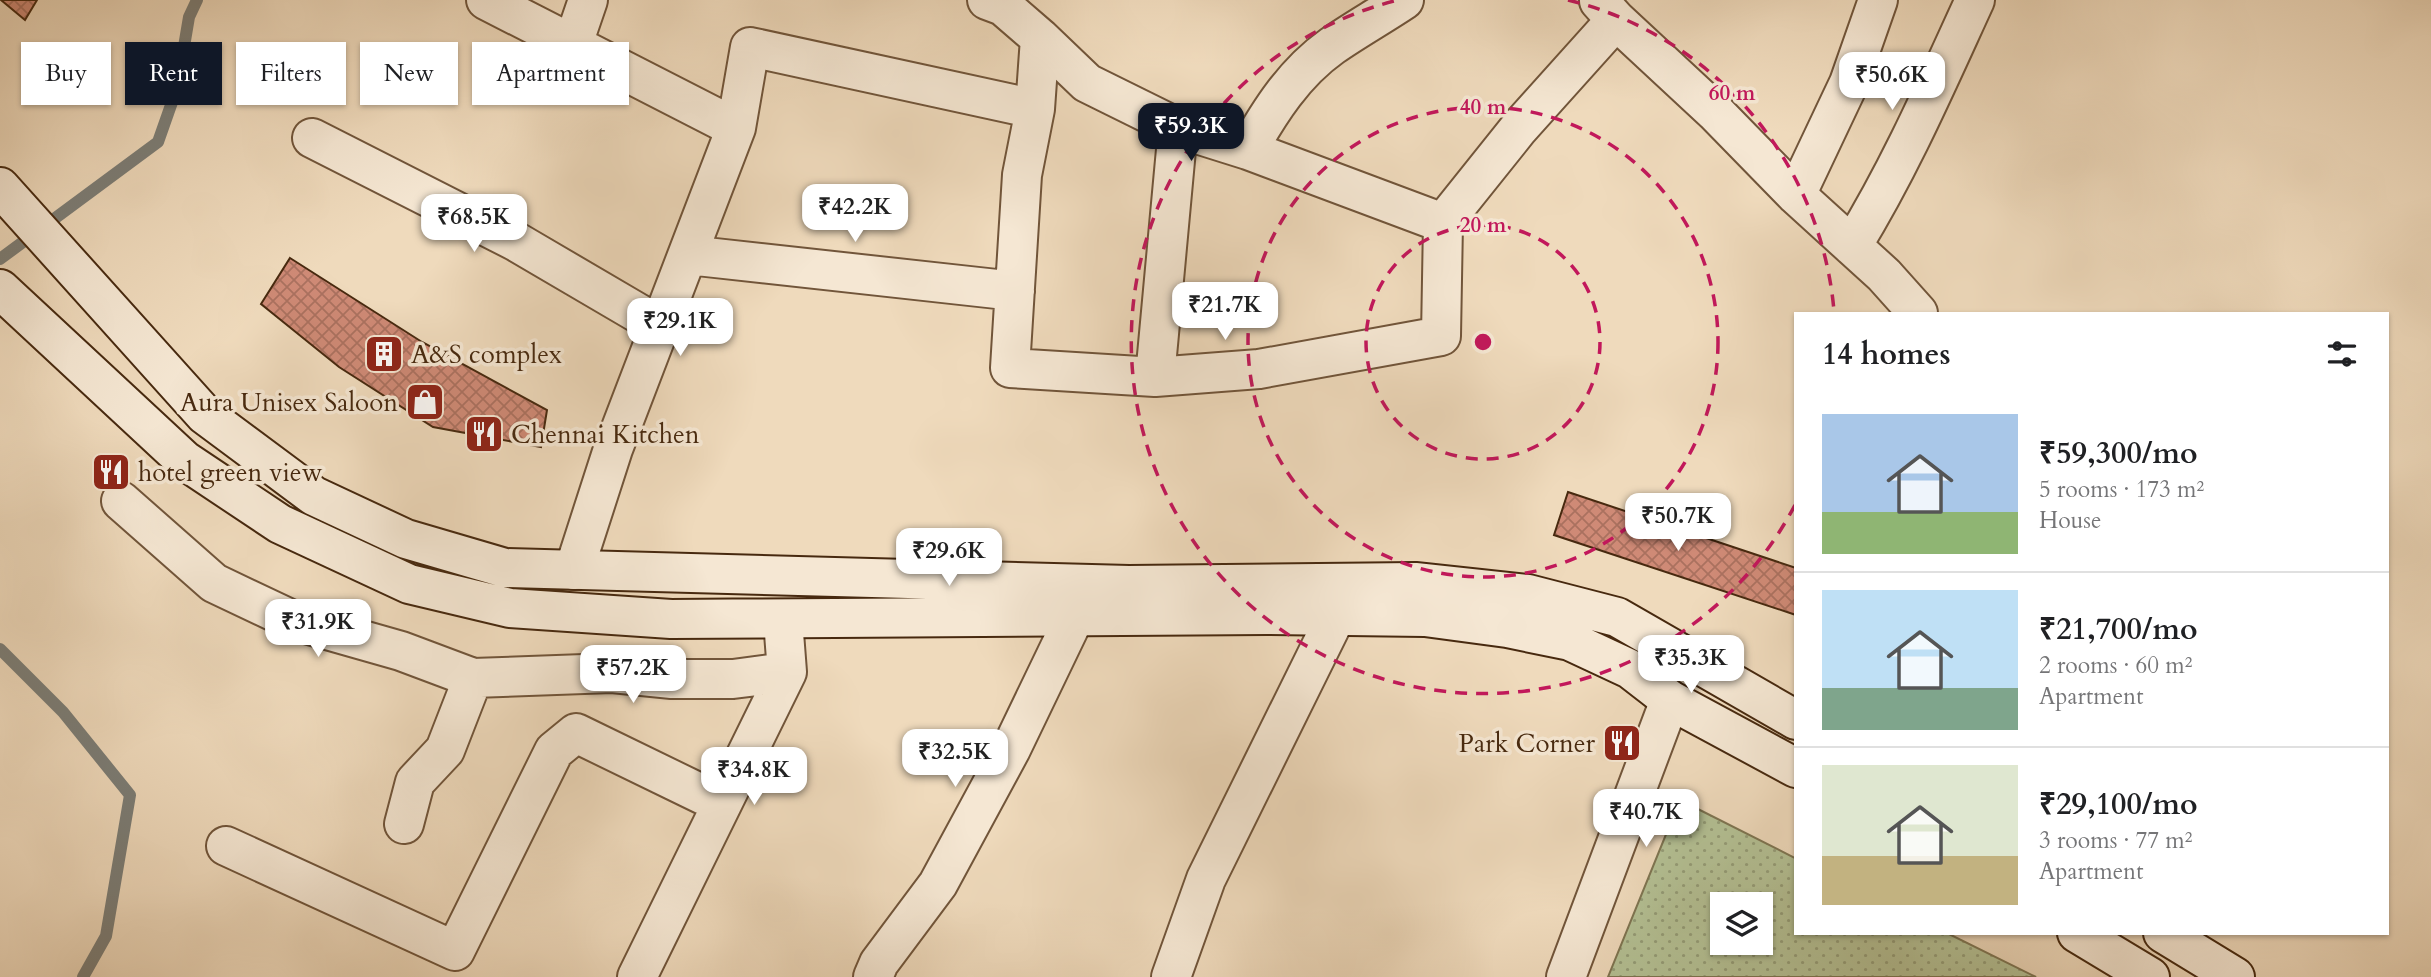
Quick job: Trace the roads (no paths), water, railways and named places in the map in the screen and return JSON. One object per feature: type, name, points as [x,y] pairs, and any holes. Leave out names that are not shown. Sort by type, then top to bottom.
[{"type":"street","points":[[486,0],[568,42]]},
{"type":"street","points":[[573,42],[588,0]]},
{"type":"street","points":[[1248,150],[1273,106],[1302,72],[1330,47],[1404,0]]},
{"type":"street","points":[[1796,195],[1849,83],[1878,0]]},
{"type":"street","points":[[1853,246],[1907,150],[1975,0]]},
{"type":"street","points":[[999,2],[1087,83],[1178,128],[1248,150],[1443,223]]},
{"type":"street","points":[[1040,38],[1035,109],[1022,175],[1010,368],[1156,377],[1259,369],[1441,336],[1443,223],[1519,128],[1607,10],[1796,195],[1884,275],[1916,312]]},
{"type":"street","points":[[574,570],[613,449],[736,128],[750,47],[1035,109]]},
{"type":"street","points":[[629,73],[736,128]]},
{"type":"street","points":[[1156,377],[1178,128]]},
{"type":"street","points":[[312,138],[514,241],[660,326]]},
{"type":"street","points":[[0,187],[205,415],[314,496],[405,540],[505,568],[1129,585],[1415,582],[1528,594],[1617,617],[1794,719]]},
{"type":"street","points":[[688,256],[1015,292]]},
{"type":"street","points":[[0,289],[184,460],[280,524],[409,584],[510,608],[671,619],[1425,617],[1507,628],[1570,641],[1630,669],[1670,700],[1794,767]]},
{"type":"street","points":[[121,501],[214,583],[292,620],[401,651],[474,678],[612,673],[671,679],[733,679],[787,671]]},
{"type":"street","points":[[873,977],[879,963],[938,884],[1011,749],[1075,616]]},
{"type":"street","points":[[1171,977],[1206,879],[1336,616]]},
{"type":"street","points":[[637,977],[787,671],[783,620]]},
{"type":"street","points":[[404,824],[415,782],[445,750],[474,678]]},
{"type":"street","points":[[1566,977],[1670,700]]},
{"type":"street","points":[[226,846],[455,951],[554,751],[576,733],[722,804]]},
{"type":"street","points":[[2080,935],[2150,977]]},
{"type":"street","points":[[2166,935],[2235,977]]},
{"type":"waterway","points":[[0,259],[158,142],[177,88],[189,17],[197,0]]},
{"type":"waterway","points":[[0,649],[63,712],[130,795],[106,936],[83,977]]},
{"type":"place","name":"A&S complex","points":[[384,354]]},
{"type":"place","name":"Aura Unisex Saloon","points":[[425,402]]},
{"type":"place","name":"Chennai Kitchen","points":[[484,434]]},
{"type":"place","name":"hotel green view","points":[[111,472]]},
{"type":"place","name":"Park Corner","points":[[1622,743]]}]
